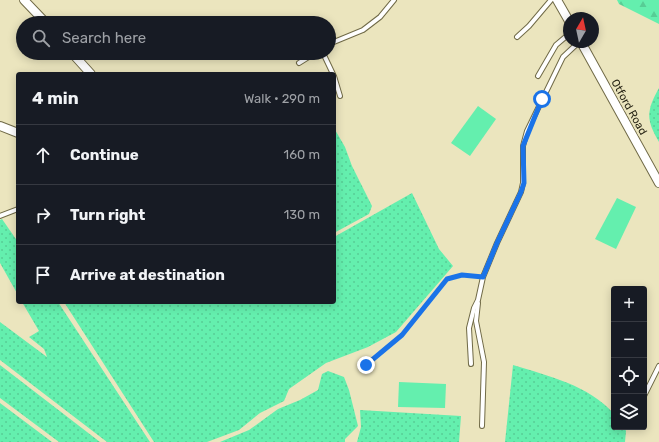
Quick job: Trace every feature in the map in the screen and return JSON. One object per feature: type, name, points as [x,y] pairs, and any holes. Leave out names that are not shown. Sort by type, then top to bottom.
[{"type":"street","points":[[24,0],[39,16]]},
{"type":"street","points":[[557,0],[564,12]]},
{"type":"street","name":"Otford Road","points":[[583,48],[659,183]]},
{"type":"street","points":[[78,60],[89,72]]},
{"type":"street","points":[[0,126],[16,132]]},
{"type":"lane","points":[[336,41],[363,30],[380,17],[394,0]]},
{"type":"lane","points":[[517,37],[551,0]]},
{"type":"lane","points":[[538,76],[556,45],[563,39]]},
{"type":"lane","points":[[482,426],[484,362],[476,321],[478,300],[483,277],[524,183],[523,146],[528,131],[563,57],[573,48]]},
{"type":"lane","points":[[299,63],[304,60]]},
{"type":"lane","points":[[326,60],[332,72]]},
{"type":"lane","points":[[336,82],[340,96]]},
{"type":"lane","points":[[0,216],[16,210]]},
{"type":"lane","points":[[470,364],[469,328],[474,308],[478,300]]},
{"type":"lane","points":[[645,394],[659,366]]},
{"type":"path","points":[[366,365],[402,335],[447,279],[462,275],[483,277]]},
{"type":"green space","points":[[617,0],[659,0],[659,24],[619,4]]},
{"type":"green space","points":[[659,88],[659,142],[652,128],[649,115],[652,103]]},
{"type":"green space","points":[[478,106],[496,119],[470,156],[451,143]]},
{"type":"green space","points":[[336,131],[345,147],[352,166],[372,206],[369,214],[336,232]]},
{"type":"green space","points":[[412,193],[439,249],[453,266],[396,332],[368,347],[326,363],[289,389],[284,401],[260,413],[239,430],[207,442],[154,442],[65,304],[336,304],[336,236]]},
{"type":"green space","points":[[617,198],[636,207],[616,249],[595,239]]},
{"type":"green space","points":[[2,219],[16,239],[16,291],[0,263],[0,220]]},
{"type":"green space","points":[[23,304],[59,304],[150,442],[107,442],[0,360],[0,322],[47,357],[44,349],[29,337],[39,331]]},
{"type":"green space","points":[[0,365],[100,442],[59,442],[0,398]]},
{"type":"green space","points":[[513,365],[567,383],[593,396],[611,411],[611,430],[626,431],[625,442],[505,442]]},
{"type":"green space","points":[[328,371],[344,377],[349,390],[358,426],[345,439],[345,442],[220,442],[249,430],[278,409],[300,400],[318,390],[322,374]]},
{"type":"green space","points":[[399,382],[446,384],[445,408],[398,407]]},
{"type":"green space","points":[[0,403],[52,442],[0,442]]},
{"type":"green space","points":[[360,410],[461,416],[459,442],[357,442],[361,427]]},
{"type":"route","points":[[366,365],[402,335],[447,279],[462,275],[483,277],[524,183],[523,146],[542,99]]}]
